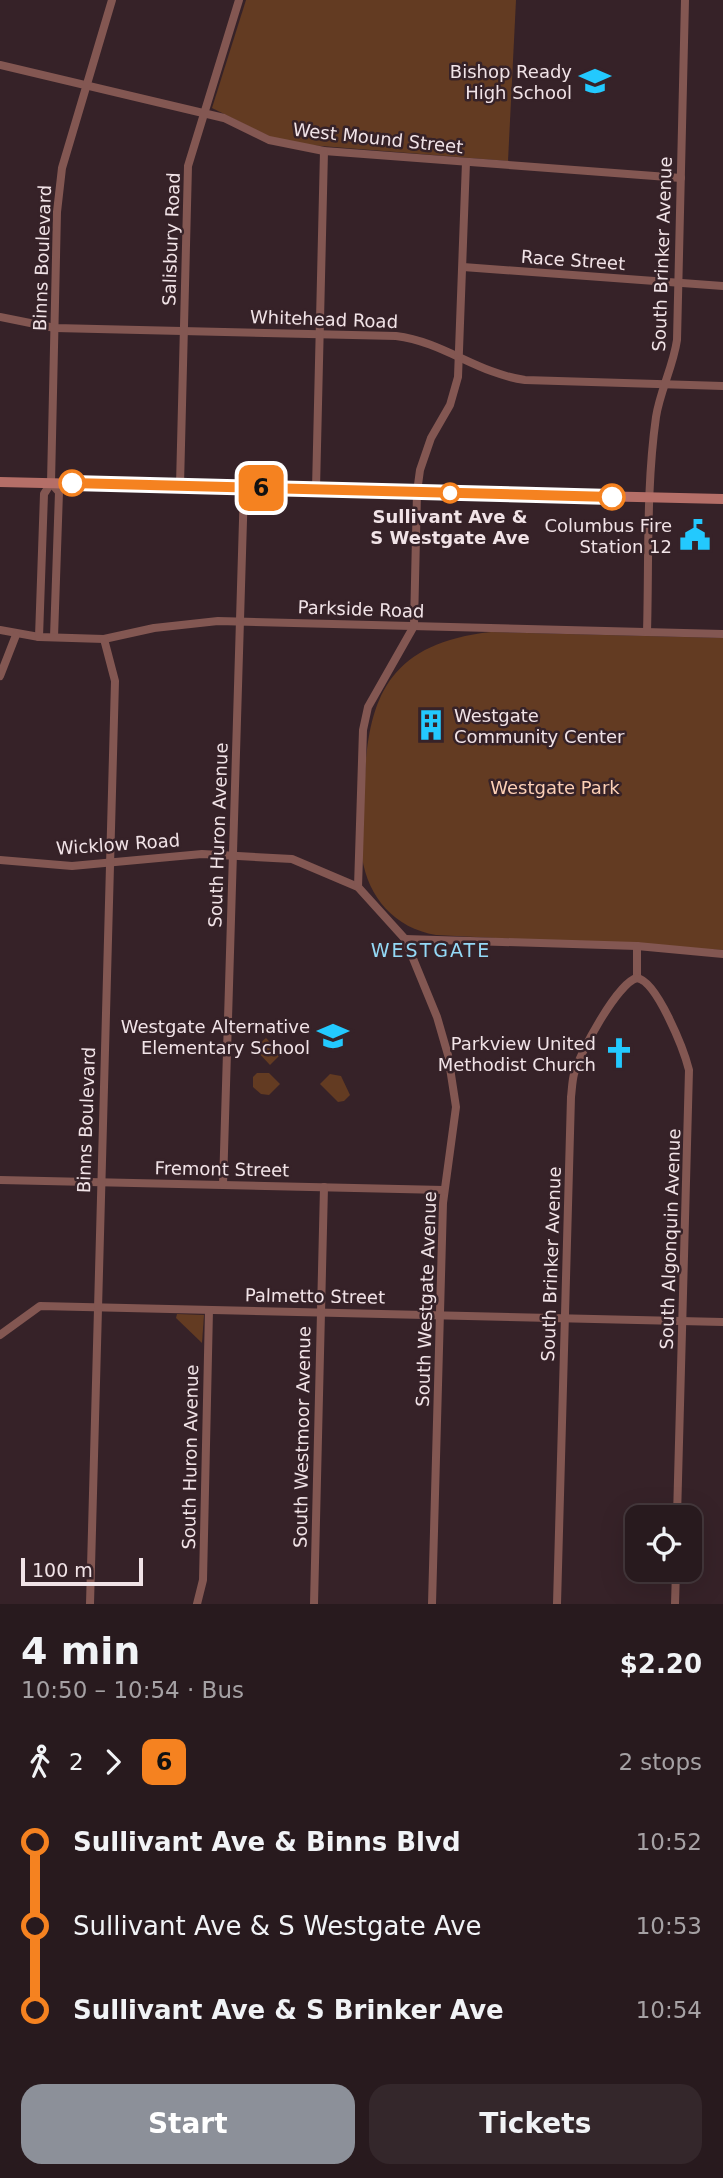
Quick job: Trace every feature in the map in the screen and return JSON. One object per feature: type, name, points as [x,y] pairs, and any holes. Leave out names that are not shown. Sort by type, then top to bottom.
[{"type":"main road","points":[[0,482],[723,499]]},
{"type":"street","name":"Binns Boulevard","points":[[39,637],[44,494],[51,483],[57,212],[61,179],[86,85],[113,0]]},
{"type":"street","name":"Salisbury Road","points":[[180,485],[188,166],[239,0]]},
{"type":"street","name":"South Brinker Avenue","points":[[647,632],[656,415],[677,340],[685,0]]},
{"type":"street","name":"West Mound Street","points":[[0,65],[224,118],[269,140],[324,151],[681,178]]},
{"type":"street","points":[[316,489],[324,151]]},
{"type":"street","points":[[358,887],[363,730],[369,707],[414,626],[417,492],[431,438],[456,390],[460,359],[466,162]]},
{"type":"street","name":"Race Street","points":[[463,267],[723,286]]},
{"type":"street","name":"Whitehead Road","points":[[0,317],[55,328],[415,339],[498,376],[525,380],[723,386]]},
{"type":"street","name":"Binns Boulevard","points":[[51,483],[59,492],[54,637]]},
{"type":"street","name":"South Huron Avenue","points":[[223,1185],[244,487]]},
{"type":"street","name":"Parkside Road","points":[[0,630],[39,637],[104,639],[183,623],[240,622],[723,634]]},
{"type":"street","points":[[0,676],[16,635]]},
{"type":"street","name":"Binns Boulevard","points":[[90,1604],[115,681],[104,639]]},
{"type":"street","name":"Wicklow Road","points":[[0,860],[72,866],[182,855],[292,859],[358,887]]},
{"type":"street","name":"South Westgate Avenue","points":[[358,887],[405,939],[437,1017],[454,1090],[456,1122],[444,1190],[432,1604]]},
{"type":"street","points":[[405,939],[637,946],[723,954]]},
{"type":"street","points":[[637,946],[637,978]]},
{"type":"street","name":"South Brinker Avenue","points":[[557,1604],[574,1075],[581,1056],[608,1009],[624,985],[637,978]]},
{"type":"street","name":"South Algonquin Avenue","points":[[637,978],[650,985],[677,1034],[689,1070],[677,1505]]},
{"type":"street","name":"Fremont Street","points":[[0,1180],[444,1190]]},
{"type":"street","name":"South Westmoor Avenue","points":[[314,1604],[324,1187]]},
{"type":"street","name":"Palmetto Street","points":[[0,1335],[40,1306],[723,1322]]},
{"type":"street","name":"South Huron Avenue","points":[[197,1604],[203,1580],[209,1310]]},
{"type":"street","points":[[675,1604],[676,1582]]},
{"type":"green space","points":[[246,0],[516,0],[508,161],[309,145],[275,139],[212,108]]},
{"type":"green space","name":"Westgate Park","points":[[491,632],[723,638],[723,950],[436,935],[408,926],[386,909],[377,898],[370,886],[362,857],[368,741],[376,709],[390,681],[412,658],[445,641]]},
{"type":"green space","points":[[266,1038],[281,1054],[270,1065],[254,1048]]},
{"type":"green space","points":[[257,1073],[269,1073],[280,1084],[269,1095],[261,1094],[253,1087],[253,1077]]},
{"type":"green space","points":[[330,1074],[341,1076],[350,1095],[344,1101],[338,1102],[320,1084]]},
{"type":"green space","points":[[177,1314],[204,1315],[202,1343],[176,1318]]},
{"type":"bus line","name":"6","points":[[72,483],[612,497]]},
{"type":"place","name":"Bishop Ready High School","points":[[595,81]]},
{"type":"place","name":"Sullivant Ave & S Westgate Ave","points":[[450,493]]},
{"type":"place","name":"Columbus Fire Station 12","points":[[695,535]]},
{"type":"place","name":"Westgate Community Center","points":[[431,725]]},
{"type":"place","name":"Westgate Alternative Elementary School","points":[[333,1036]]},
{"type":"place","name":"Parkview United Methodist Church","points":[[619,1053]]},
{"type":"district","name":"WESTGATE","points":[[431,950]]}]
